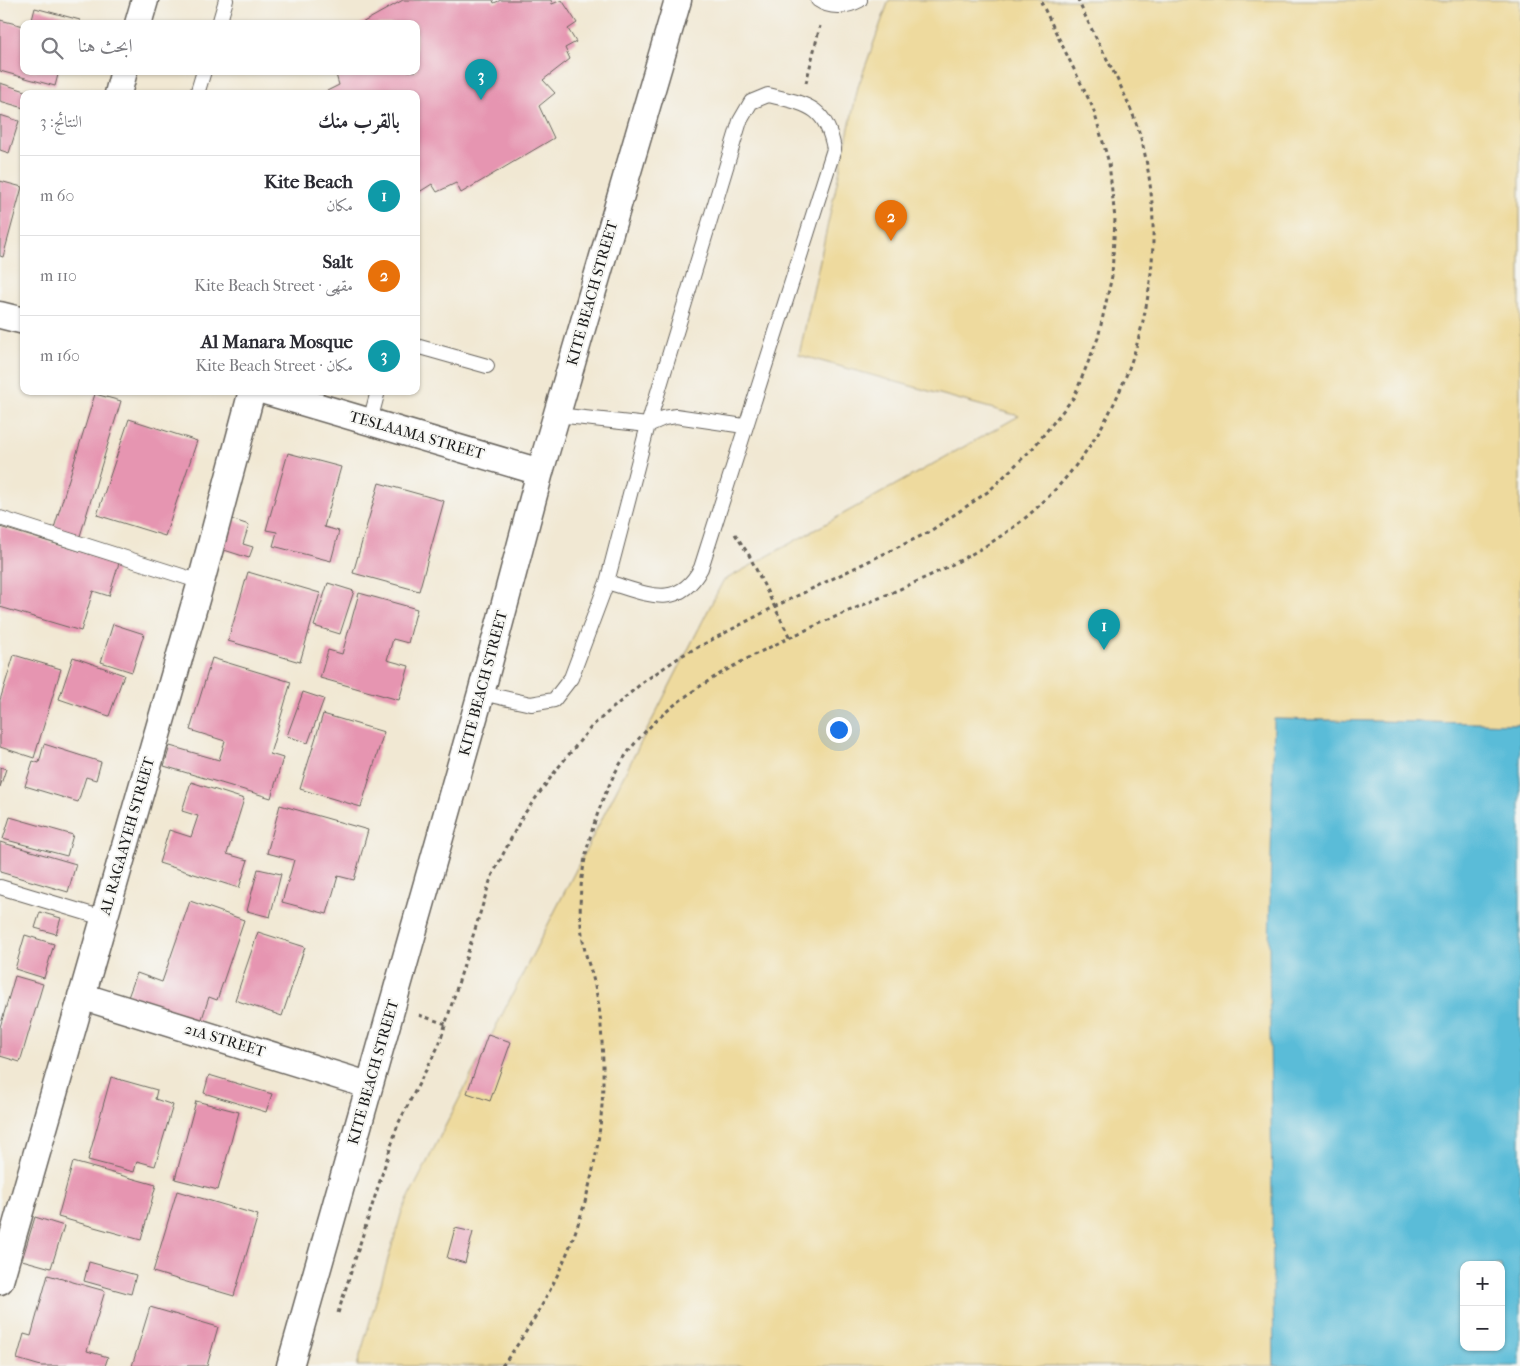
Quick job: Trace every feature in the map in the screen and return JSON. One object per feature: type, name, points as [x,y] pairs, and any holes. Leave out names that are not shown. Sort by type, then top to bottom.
[{"type":"street","points":[[139,20],[145,0]]},
{"type":"street","name":"KITE BEACH STREET","points":[[290,1366],[368,1085],[481,693],[540,472],[678,0]]},
{"type":"street","points":[[119,90],[123,75]]},
{"type":"street","points":[[0,315],[20,320]]},
{"type":"street","name":"AL RAGAAYEH STREET","points":[[0,1281],[201,582],[251,395]]},
{"type":"street","name":"TESLAAMA STREET","points":[[279,395],[540,472]]},
{"type":"street","name":"21A STREET","points":[[81,996],[368,1085]]},
{"type":"lane","points":[[220,20],[226,0]]},
{"type":"lane","points":[[822,2],[848,6],[860,0]]},
{"type":"lane","points":[[198,90],[203,75]]},
{"type":"lane","points":[[481,693],[531,704],[554,700],[572,678],[607,582],[648,425],[740,121],[751,102],[768,95],[802,103],[822,116],[831,132],[834,149],[744,426],[701,568],[693,584],[679,594],[662,597],[607,582]]},
{"type":"lane","points":[[420,347],[487,366]]},
{"type":"lane","points":[[370,421],[377,395]]},
{"type":"lane","points":[[557,415],[648,425],[664,418],[676,416],[744,426]]},
{"type":"lane","points":[[0,518],[201,582]]},
{"type":"lane","points":[[0,887],[103,918]]},
{"type":"path","points":[[336,1320],[398,1124],[439,1044],[491,878],[522,817],[592,726],[643,682],[684,655],[776,606],[929,532],[989,491],[1033,448],[1074,397],[1098,338],[1112,276],[1115,219],[1109,162],[1093,108],[1040,0]]},
{"type":"path","points":[[502,1366],[522,1340],[549,1295],[571,1248],[587,1198],[598,1148],[603,1096],[602,1044],[597,992],[584,949],[580,904],[584,857],[596,813],[615,772],[643,735],[676,704],[753,655],[955,562],[1002,536],[1045,500],[1082,458],[1111,411],[1134,359],[1147,305],[1153,254],[1154,204],[1143,144],[1124,90],[1096,41],[1078,0]]},
{"type":"path","points":[[802,103],[822,2]]},
{"type":"path","points":[[715,522],[737,535],[776,606],[790,638]]},
{"type":"sand","points":[[889,0],[1520,0],[1520,724],[1275,719],[1274,1366],[357,1366],[402,1211],[723,581],[1019,416],[799,355],[858,87]]},
{"type":"water","points":[[1274,719],[1520,724],[1520,1366],[1274,1366],[1269,946]]},
{"type":"building","points":[[403,0],[493,0],[494,3],[501,0],[551,0],[552,4],[562,0],[577,23],[568,29],[576,42],[565,48],[570,59],[543,80],[555,93],[539,106],[554,138],[461,193],[456,183],[437,192],[432,184],[420,192],[420,90],[329,90],[339,85],[336,75],[420,75],[420,20],[367,20]]},
{"type":"building","points":[[35,8],[80,20],[32,20]]},
{"type":"building","points":[[0,20],[20,25],[20,75],[58,75],[55,86],[0,71]]},
{"type":"building","points":[[0,83],[22,90],[20,90],[20,107],[0,101]]},
{"type":"building","points":[[0,115],[19,121],[9,153],[0,150]]},
{"type":"building","points":[[0,181],[20,186],[20,194],[3,257],[0,256]]},
{"type":"building","points":[[95,395],[121,401],[80,536],[54,528]]},
{"type":"building","points":[[129,419],[197,441],[165,536],[97,515]]},
{"type":"building","points":[[288,453],[341,467],[324,527],[339,531],[331,561],[273,546],[277,532],[266,530]]},
{"type":"building","points":[[379,483],[444,501],[419,591],[353,573]]},
{"type":"building","points":[[231,519],[249,525],[243,544],[253,547],[249,558],[221,549]]},
{"type":"building","points":[[0,527],[119,563],[109,596],[93,591],[81,631],[0,607]]},
{"type":"building","points":[[248,572],[320,593],[300,662],[228,641]]},
{"type":"building","points":[[328,583],[354,591],[340,634],[314,626]]},
{"type":"building","points":[[359,593],[417,609],[408,643],[393,639],[387,660],[409,666],[399,700],[320,678],[328,650],[342,654]]},
{"type":"building","points":[[113,624],[144,634],[132,672],[101,662]]},
{"type":"building","points":[[14,655],[61,669],[34,758],[0,747],[0,700]]},
{"type":"building","points":[[73,657],[124,675],[109,716],[59,699]]},
{"type":"building","points":[[212,658],[291,682],[270,754],[283,758],[271,798],[164,766],[170,746],[219,760],[225,741],[190,730]]},
{"type":"building","points":[[303,692],[324,699],[308,743],[287,736]]},
{"type":"building","points":[[323,714],[384,732],[361,807],[300,789]]},
{"type":"building","points":[[44,744],[101,762],[96,780],[86,777],[78,802],[25,786],[33,761],[39,763]]},
{"type":"building","points":[[0,767],[6,769],[0,787]]},
{"type":"building","points":[[191,782],[244,799],[227,854],[248,860],[239,888],[159,863],[169,830],[191,837],[198,816],[182,811]]},
{"type":"building","points":[[280,805],[368,830],[354,880],[338,876],[327,914],[282,902],[294,860],[267,853]]},
{"type":"building","points":[[10,817],[73,835],[67,856],[3,839]]},
{"type":"building","points":[[0,842],[76,864],[68,892],[0,872]]},
{"type":"building","points":[[258,869],[281,874],[270,917],[247,911]]},
{"type":"building","points":[[190,901],[244,920],[217,1000],[209,997],[200,1025],[127,1000],[137,973],[162,982]]},
{"type":"building","points":[[40,912],[61,918],[56,934],[35,928]]},
{"type":"building","points":[[258,932],[305,947],[282,1016],[235,1000]]},
{"type":"building","points":[[25,935],[54,944],[44,978],[15,969]]},
{"type":"building","points":[[15,976],[43,984],[20,1062],[0,1056],[0,1027]]},
{"type":"building","points":[[488,1034],[511,1042],[490,1101],[467,1093]]},
{"type":"building","points":[[209,1075],[272,1094],[266,1112],[204,1093]]},
{"type":"building","points":[[111,1077],[157,1090],[155,1099],[173,1105],[155,1166],[137,1161],[134,1172],[88,1160]]},
{"type":"building","points":[[196,1101],[239,1112],[218,1190],[175,1179]]},
{"type":"building","points":[[73,1162],[156,1185],[141,1240],[58,1217]]},
{"type":"building","points":[[177,1191],[258,1215],[234,1296],[153,1272]]},
{"type":"building","points":[[35,1217],[64,1226],[51,1268],[22,1260]]},
{"type":"building","points":[[455,1228],[473,1232],[465,1263],[447,1258]]},
{"type":"building","points":[[89,1262],[136,1275],[131,1294],[84,1281]]},
{"type":"building","points":[[48,1275],[105,1291],[87,1351],[108,1357],[105,1366],[41,1366],[17,1359],[24,1334],[31,1336]]},
{"type":"building","points":[[150,1307],[218,1327],[207,1366],[132,1366]]},
{"type":"place","name":"Al Manara Mosque","points":[[481,100]]},
{"type":"place","name":"Salt","points":[[891,241]]},
{"type":"place","name":"Kite Beach","points":[[1104,650]]}]
